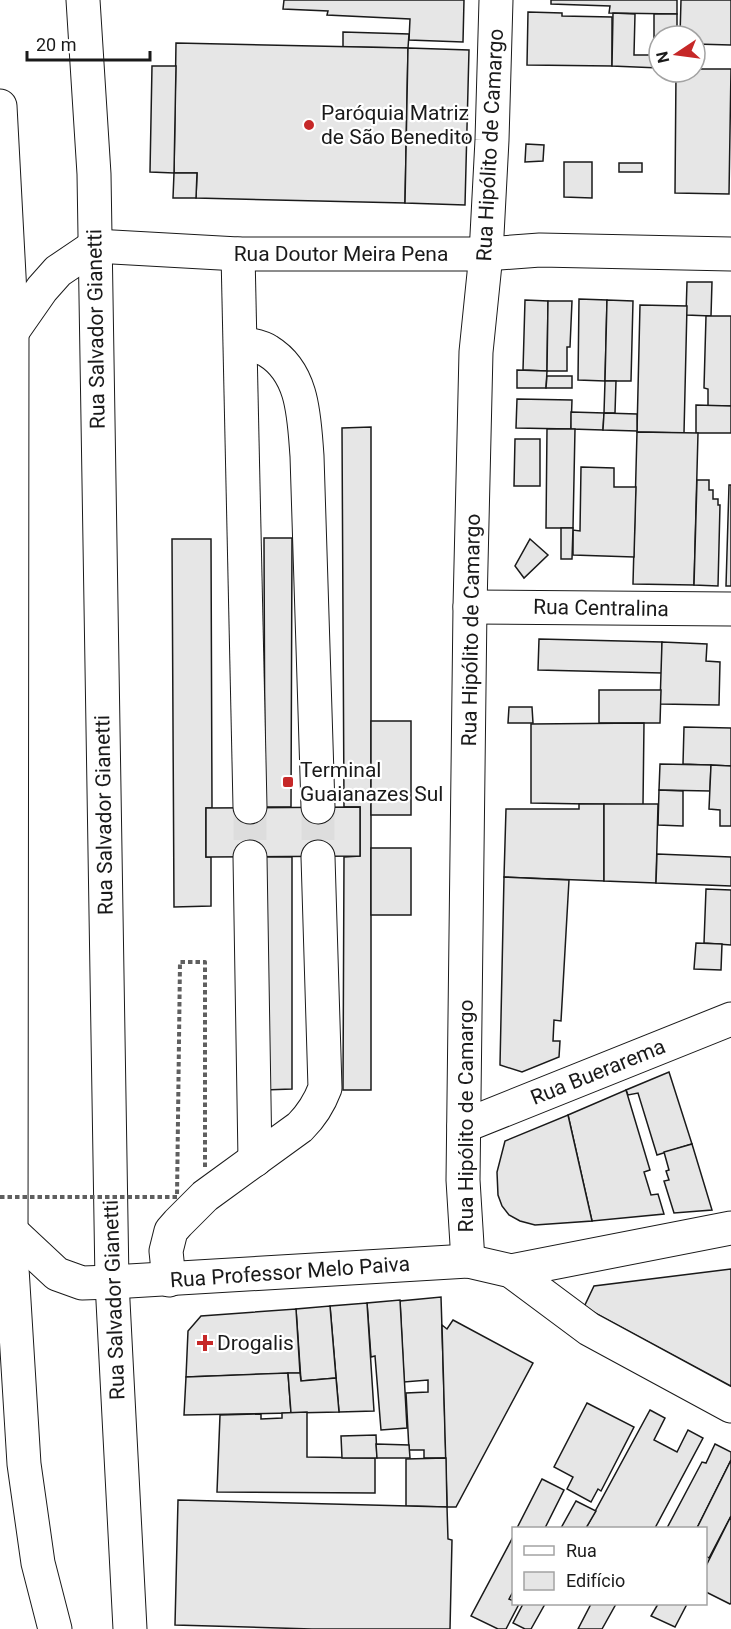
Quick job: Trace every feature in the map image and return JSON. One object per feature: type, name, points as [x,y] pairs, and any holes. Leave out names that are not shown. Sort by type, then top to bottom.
[{"type":"street","name":"Rua Salvador Gianetti","points":[[83,0],[94,174],[112,1282],[130,1629]]},
{"type":"street","name":"Rua Hipólito de Camargo","points":[[468,1261],[463,1180],[470,607],[476,352],[486,254],[496,0]]},
{"type":"street","points":[[0,106],[12,332],[11,1231],[24,1464],[38,1563],[55,1629]]},
{"type":"street","name":"Rua Doutor Meira Pena","points":[[95,246],[238,254],[486,254],[540,250],[731,254]]},
{"type":"street","points":[[12,332],[42,289],[58,272],[95,246]]},
{"type":"street","points":[[238,254],[250,807]]},
{"type":"street","points":[[241,343],[267,350],[288,368],[298,389],[304,419],[308,456],[318,807]]},
{"type":"street","name":"Rua Centralina","points":[[470,607],[731,609]]},
{"type":"street","points":[[250,857],[255,1160]]},
{"type":"street","points":[[168,1280],[166,1251],[171,1231],[205,1196],[300,1127],[320,1103],[325,1088],[318,857]]},
{"type":"street","name":"Rua Buerarema","points":[[464,1126],[731,1019]]},
{"type":"street","points":[[511,1271],[731,1228]]},
{"type":"street","name":"Rua Professor Melo Paiva","points":[[11,1231],[57,1274],[82,1283],[168,1280],[468,1261],[511,1271]]},
{"type":"street","points":[[511,1271],[589,1329],[731,1406]]},
{"type":"path","points":[[0,1197],[177,1197],[180,962],[205,962],[205,1168]]},
{"type":"building","points":[[284,0],[464,0],[463,42],[409,40],[410,19],[327,15],[328,11],[283,9]]},
{"type":"building","points":[[551,0],[677,0],[677,14],[609,13],[610,6],[551,4]]},
{"type":"building","points":[[681,0],[731,0],[731,45],[707,44],[707,24],[680,24]]},
{"type":"building","points":[[528,12],[562,13],[562,16],[612,17],[612,66],[527,65]]},
{"type":"building","points":[[613,13],[635,14],[634,55],[647,55],[647,67],[612,66]]},
{"type":"building","points":[[654,14],[677,14],[677,24],[654,24]]},
{"type":"building","points":[[343,32],[409,34],[408,48],[343,47]]},
{"type":"building","name":"Paróquia Matriz de São Benedito","points":[[176,43],[408,48],[405,203],[196,198],[197,173],[174,173]]},
{"type":"building","points":[[408,48],[469,50],[465,205],[405,203]]},
{"type":"building","points":[[152,66],[176,66],[174,173],[150,172]]},
{"type":"building","points":[[707,69],[731,69],[729,194],[675,193],[676,84],[707,84]]},
{"type":"building","points":[[526,144],[544,145],[543,161],[525,162]]},
{"type":"building","points":[[564,162],[592,162],[592,198],[564,197]]},
{"type":"building","points":[[619,163],[642,163],[642,172],[619,172]]},
{"type":"building","points":[[174,173],[197,173],[196,198],[173,198]]},
{"type":"building","points":[[687,282],[712,282],[711,316],[686,315]]},
{"type":"building","points":[[579,299],[607,300],[605,381],[578,380]]},
{"type":"building","points":[[525,300],[548,301],[547,371],[523,370]]},
{"type":"building","points":[[607,300],[633,301],[631,381],[605,381]]},
{"type":"building","points":[[548,301],[572,301],[567,371],[547,371]]},
{"type":"building","points":[[640,305],[687,306],[684,433],[637,432]]},
{"type":"building","points":[[706,316],[731,316],[731,406],[708,406],[708,389],[704,388]]},
{"type":"building","points":[[517,370],[547,371],[546,388],[517,388]]},
{"type":"building","points":[[547,376],[572,376],[572,388],[546,388]]},
{"type":"building","points":[[605,381],[616,381],[615,413],[604,413]]},
{"type":"building","points":[[517,399],[572,400],[571,429],[516,428]]},
{"type":"building","points":[[696,405],[731,406],[731,433],[696,433]]},
{"type":"building","points":[[571,412],[604,413],[603,430],[571,429]]},
{"type":"building","points":[[604,413],[637,414],[637,431],[603,430]]},
{"type":"building","points":[[371,427],[371,1090],[343,1090],[344,857],[360,856],[360,807],[344,807],[342,428]]},
{"type":"building","points":[[547,429],[575,429],[573,528],[546,528]]},
{"type":"building","points":[[637,432],[698,433],[694,585],[633,584]]},
{"type":"building","points":[[515,439],[540,439],[540,486],[514,486]]},
{"type":"building","points":[[581,467],[614,468],[614,487],[636,487],[634,557],[573,555],[573,530],[580,531]]},
{"type":"building","points":[[697,480],[709,480],[709,490],[713,490],[713,499],[718,499],[718,505],[720,505],[718,586],[694,585]]},
{"type":"building","points":[[729,485],[731,485],[731,586],[726,586]]},
{"type":"building","points":[[561,528],[573,528],[572,559],[561,559]]},
{"type":"building","points":[[264,538],[292,538],[291,807],[265,807]]},
{"type":"building","points":[[172,539],[211,539],[212,808],[206,808],[206,857],[211,857],[211,906],[174,907]]},
{"type":"building","points":[[530,539],[548,555],[524,578],[515,566]]},
{"type":"building","points":[[539,639],[662,642],[662,673],[538,670]]},
{"type":"building","points":[[662,642],[707,644],[706,661],[720,662],[719,705],[660,704]]},
{"type":"building","points":[[599,690],[661,690],[660,723],[599,723]]},
{"type":"building","points":[[509,707],[532,707],[533,723],[508,723]]},
{"type":"building","points":[[371,721],[411,721],[411,815],[371,815]]},
{"type":"building","points":[[644,723],[643,805],[531,803],[531,724]]},
{"type":"building","points":[[684,727],[731,728],[731,766],[683,764]]},
{"type":"building","points":[[660,764],[711,765],[710,791],[659,790]]},
{"type":"building","points":[[711,765],[731,766],[731,826],[720,826],[720,810],[709,809]]},
{"type":"building","points":[[659,790],[683,791],[683,826],[658,825]]},
{"type":"building","points":[[579,804],[604,804],[604,881],[504,877],[506,809],[579,809]]},
{"type":"building","points":[[604,804],[658,804],[656,883],[604,881]]},
{"type":"building","points":[[360,807],[360,856],[206,857],[206,808]]},
{"type":"building","points":[[371,848],[411,848],[411,915],[371,915]]},
{"type":"building","points":[[657,854],[731,857],[731,886],[656,883]]},
{"type":"building","points":[[264,857],[292,857],[292,1089],[264,1090]]},
{"type":"building","points":[[504,877],[569,880],[561,1021],[554,1020],[553,1041],[560,1041],[559,1057],[522,1072],[500,1065]]},
{"type":"building","points":[[706,889],[731,890],[731,945],[704,943]]},
{"type":"building","points":[[696,943],[722,944],[721,970],[694,969]]},
{"type":"building","points":[[669,1072],[692,1144],[657,1155],[638,1093],[628,1095],[626,1090]]},
{"type":"building","points":[[626,1090],[650,1170],[644,1172],[651,1195],[658,1194],[664,1214],[592,1221],[568,1115]]},
{"type":"building","points":[[568,1115],[592,1221],[535,1225],[520,1221],[509,1215],[498,1195],[497,1172],[505,1141]]},
{"type":"building","points":[[692,1144],[712,1210],[674,1213],[664,1181],[669,1180],[666,1171],[669,1170],[664,1152]]},
{"type":"building","points":[[731,1269],[731,1386],[584,1307],[594,1286]]},
{"type":"building","points":[[441,1297],[446,1458],[424,1458],[424,1450],[409,1450],[406,1393],[428,1392],[428,1380],[404,1382],[400,1301]]},
{"type":"building","points":[[400,1300],[407,1428],[381,1430],[375,1356],[371,1357],[367,1303]]},
{"type":"building","points":[[367,1303],[374,1411],[339,1412],[330,1306]]},
{"type":"building","points":[[330,1306],[336,1378],[301,1381],[296,1309]]},
{"type":"building","points":[[296,1309],[300,1373],[186,1377],[188,1331],[201,1316]]},
{"type":"building","points":[[453,1320],[533,1363],[456,1507],[447,1507],[442,1325],[447,1329]]},
{"type":"building","points":[[288,1373],[291,1413],[184,1415],[186,1377]]},
{"type":"building","points":[[288,1373],[300,1373],[301,1381],[336,1378],[339,1412],[291,1413]]},
{"type":"building","points":[[587,1403],[634,1427],[601,1491],[598,1489],[591,1502],[567,1489],[573,1477],[554,1467]]},
{"type":"building","points":[[650,1410],[665,1418],[654,1440],[677,1452],[688,1430],[703,1438],[656,1527],[587,1527]]},
{"type":"building","points":[[307,1412],[307,1457],[375,1458],[375,1493],[217,1492],[220,1415],[261,1414],[261,1419],[282,1418],[282,1413]]},
{"type":"building","points":[[376,1435],[377,1458],[342,1458],[341,1436]]},
{"type":"building","points":[[376,1444],[409,1445],[410,1458],[377,1458]]},
{"type":"building","points":[[715,1444],[731,1452],[731,1460],[698,1527],[668,1527],[702,1462],[706,1463]]},
{"type":"building","points":[[446,1458],[447,1507],[406,1506],[406,1459]]},
{"type":"building","points":[[731,1460],[731,1516],[709,1558],[707,1557],[707,1527],[698,1527]]},
{"type":"building","points":[[542,1479],[564,1490],[546,1527],[518,1527]]},
{"type":"building","points":[[178,1500],[447,1507],[448,1539],[452,1540],[450,1629],[312,1629],[175,1625]]},
{"type":"building","points":[[576,1501],[596,1511],[587,1527],[562,1527]]},
{"type":"building","points":[[731,1516],[730,1604],[707,1592],[707,1564]]},
{"type":"building","points":[[512,1539],[512,1594],[509,1599],[512,1600],[512,1605],[518,1605],[506,1629],[498,1629],[471,1616]]},
{"type":"building","points":[[522,1605],[544,1605],[531,1629],[525,1629],[513,1623]]},
{"type":"building","points":[[590,1605],[615,1605],[602,1629],[578,1629]]},
{"type":"building","points":[[657,1605],[686,1605],[675,1627],[651,1616]]},
{"type":"tunnel","points":[[250,807],[250,857]]},
{"type":"tunnel","points":[[318,807],[318,857]]},
{"type":"place","name":"Paróquia Matriz de São Benedito","points":[[309,125]]},
{"type":"place","name":"Terminal Guaianazes Sul","points":[[288,782]]},
{"type":"place","name":"Drogalis","points":[[205,1343]]}]
